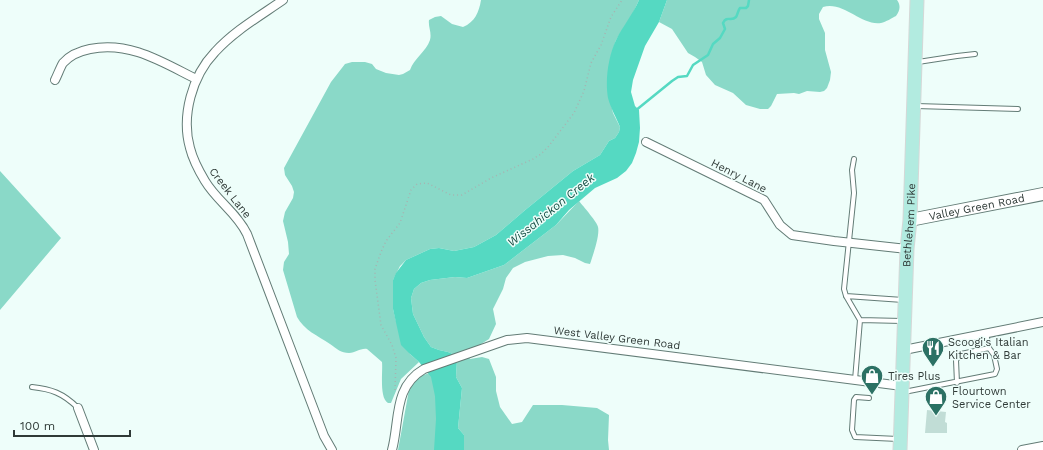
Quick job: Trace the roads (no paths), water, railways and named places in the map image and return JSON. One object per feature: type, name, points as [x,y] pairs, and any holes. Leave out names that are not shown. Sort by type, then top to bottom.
[{"type":"main road","name":"Bethlehem Pike","points":[[900,445],[918,0]]},
{"type":"street","name":"Creek Lane","points":[[283,0],[225,42],[208,60],[196,79],[190,99],[187,121],[189,146],[193,159],[211,189],[235,214],[243,226],[258,260],[324,436],[332,450]]},
{"type":"street","points":[[55,80],[62,65],[67,59],[77,53],[102,47],[120,47],[139,52],[196,79]]},
{"type":"street","name":"Henry Lane","points":[[646,142],[764,200],[780,225],[792,235],[907,249]]},
{"type":"street","name":"Valley Green Road","points":[[910,220],[1043,194]]},
{"type":"street","points":[[904,350],[1043,322]]},
{"type":"street","name":"West Valley Green Road","points":[[392,450],[402,392],[412,377],[424,369],[507,340],[527,338],[855,380],[902,390]]},
{"type":"street","points":[[78,408],[94,450]]},
{"type":"street","points":[[1022,450],[1043,446]]},
{"type":"lane","points":[[915,63],[952,56],[975,54]]},
{"type":"lane","points":[[914,106],[1018,109]]},
{"type":"lane","points":[[854,159],[852,170],[854,193],[844,289],[846,296],[860,320],[855,380]]},
{"type":"lane","points":[[846,296],[906,300]]},
{"type":"lane","points":[[860,320],[905,321]]},
{"type":"lane","points":[[902,390],[958,383],[995,374],[997,369],[994,355],[989,348],[986,334]]},
{"type":"lane","points":[[958,383],[956,360],[961,354],[989,348]]},
{"type":"lane","points":[[32,387],[50,389],[70,400],[78,408]]},
{"type":"lane","points":[[869,398],[856,397],[854,400],[852,430],[855,437],[900,445]]},
{"type":"water","name":"Wissahickon Creek","points":[[639,0],[667,0],[659,22],[645,46],[633,80],[631,92],[635,106],[639,110],[639,142],[632,163],[626,171],[617,178],[595,188],[569,210],[556,225],[504,265],[467,278],[455,277],[430,280],[421,283],[414,289],[411,298],[413,314],[424,337],[431,347],[455,355],[457,360],[456,377],[462,388],[458,428],[464,435],[464,450],[434,450],[436,419],[435,396],[431,377],[419,362],[401,345],[393,309],[393,280],[396,273],[406,260],[430,249],[439,248],[454,251],[474,247],[496,235],[573,171],[600,155],[609,141],[615,138],[620,127],[609,102],[607,91],[608,69],[611,54],[616,40]]},
{"type":"waterway","points":[[635,111],[672,81],[678,77],[687,76],[693,65],[708,55],[713,44],[720,38],[725,29],[723,23],[726,19],[736,17],[740,8],[746,8],[748,6],[749,0]]},
{"type":"place","name":"Scoogi's Italian Kitchen & Bar","points":[[933,368]]},
{"type":"place","name":"Tires Plus","points":[[872,396]]},
{"type":"place","name":"Flourtown Service Center","points":[[936,416]]}]
